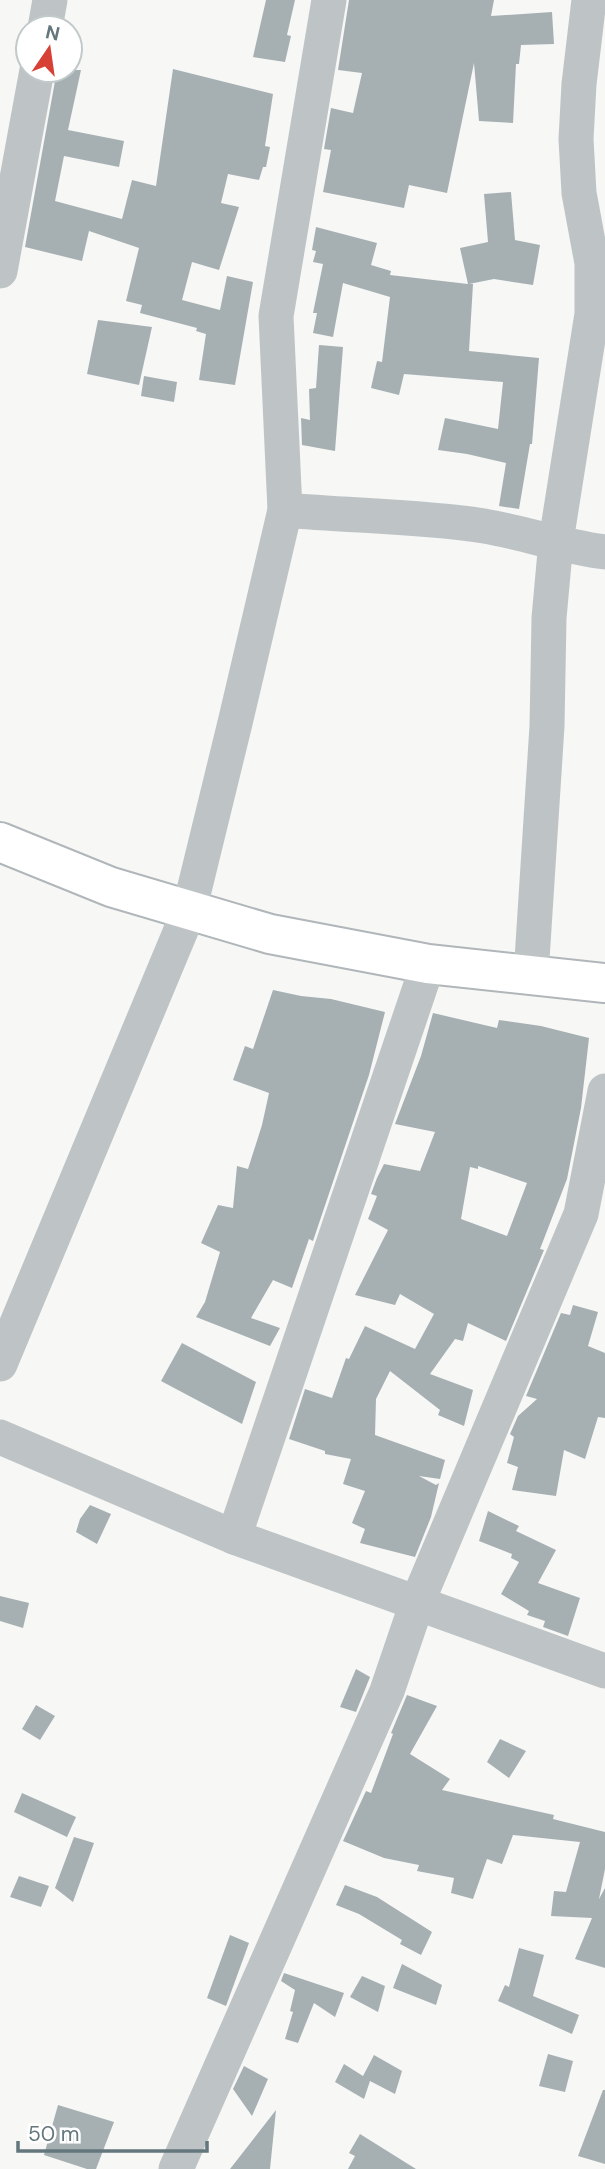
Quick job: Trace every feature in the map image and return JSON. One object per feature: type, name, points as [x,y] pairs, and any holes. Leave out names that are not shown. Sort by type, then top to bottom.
[{"type":"main road","points":[[0,842],[111,887],[271,934],[428,964],[605,983]]},
{"type":"street","points":[[0,1364],[189,911],[285,510],[276,316],[329,0]]},
{"type":"street","points":[[531,975],[547,726],[549,618],[556,541],[599,315],[593,263],[579,193],[576,139],[579,84],[589,0]]},
{"type":"street","points":[[0,271],[9,178],[33,84]]},
{"type":"street","points":[[285,510],[482,526],[556,541],[574,549],[605,552]]},
{"type":"street","points":[[234,1537],[428,964]]},
{"type":"street","points":[[176,2169],[387,1691],[417,1603],[581,1214],[605,1091]]},
{"type":"street","points":[[0,1437],[234,1537],[605,1671]]},
{"type":"building","points":[[266,0],[295,0],[287,35],[291,36],[285,62],[253,57]]},
{"type":"building","points":[[349,0],[494,0],[491,16],[552,12],[554,44],[521,45],[519,64],[516,64],[513,123],[479,121],[474,63],[447,193],[409,185],[404,208],[323,192],[331,150],[324,149],[331,108],[353,113],[362,73],[338,70]]},
{"type":"building","points":[[173,69],[273,94],[265,146],[270,147],[266,167],[263,167],[259,180],[228,174],[221,203],[239,207],[219,270],[192,262],[182,300],[220,310],[227,276],[253,282],[235,385],[199,380],[206,334],[196,331],[197,328],[140,313],[142,305],[126,301],[139,248],[89,231],[82,261],[25,247],[54,84],[78,84],[68,130],[124,141],[119,167],[64,156],[55,201],[122,219],[132,180],[156,186]]},
{"type":"building","points":[[511,192],[515,240],[540,245],[533,285],[494,279],[469,284],[473,284],[469,351],[539,358],[532,444],[519,509],[499,506],[506,463],[438,450],[445,418],[498,429],[503,382],[404,374],[399,395],[371,388],[377,361],[382,362],[390,297],[343,283],[333,337],[313,333],[317,313],[313,313],[323,264],[313,262],[316,227],[377,243],[371,265],[391,271],[390,275],[468,284],[460,248],[488,242],[484,194]]},
{"type":"building","points":[[98,320],[152,327],[139,385],[87,374]]},
{"type":"building","points":[[319,345],[343,347],[335,451],[302,445],[301,418],[310,420],[309,389],[316,388]]},
{"type":"building","points":[[144,376],[177,382],[174,402],[141,396]]},
{"type":"building","points":[[273,990],[331,999],[385,1012],[369,1075],[313,1241],[309,1239],[292,1288],[273,1280],[251,1318],[280,1328],[270,1346],[196,1317],[205,1302],[220,1252],[201,1243],[218,1205],[233,1208],[237,1166],[248,1169],[262,1125],[269,1093],[233,1080],[245,1046],[253,1049]]},
{"type":"building","points":[[433,1013],[497,1028],[499,1020],[541,1026],[589,1038],[581,1108],[567,1179],[540,1249],[544,1250],[506,1341],[468,1323],[463,1341],[455,1339],[430,1374],[473,1390],[464,1426],[438,1415],[440,1410],[390,1371],[376,1399],[375,1435],[445,1460],[440,1479],[419,1476],[436,1485],[439,1483],[431,1517],[415,1557],[360,1543],[365,1529],[352,1523],[365,1491],[343,1484],[351,1459],[325,1454],[325,1451],[289,1439],[305,1389],[332,1398],[346,1358],[349,1359],[365,1326],[415,1349],[434,1314],[400,1294],[395,1305],[355,1295],[388,1230],[368,1219],[377,1196],[371,1194],[377,1178],[384,1164],[420,1171],[435,1132],[395,1124],[421,1056]],"holes":[[[478,1166],[527,1183],[507,1236],[461,1219],[470,1167],[478,1169]]]},
{"type":"building","points":[[573,1305],[598,1312],[588,1346],[605,1353],[605,1418],[598,1417],[585,1459],[564,1450],[556,1496],[512,1490],[518,1467],[507,1463],[514,1437],[510,1434],[518,1416],[537,1399],[526,1396],[561,1313],[570,1315]]},
{"type":"building","points":[[182,1343],[256,1382],[242,1424],[161,1381]]},
{"type":"building","points":[[90,1505],[111,1514],[97,1544],[76,1532],[80,1519]]},
{"type":"building","points":[[488,1511],[519,1526],[516,1531],[556,1550],[538,1583],[580,1598],[568,1636],[543,1627],[545,1621],[527,1615],[529,1611],[501,1594],[519,1562],[511,1558],[512,1554],[479,1541]]},
{"type":"building","points":[[0,1596],[29,1603],[23,1628],[0,1621]]},
{"type":"building","points":[[356,1669],[370,1677],[356,1712],[340,1707]]},
{"type":"building","points":[[407,1695],[437,1706],[410,1754],[450,1779],[442,1790],[554,1815],[553,1819],[605,1832],[605,1869],[599,1899],[605,1888],[605,1968],[575,1959],[592,1918],[551,1916],[554,1891],[566,1892],[580,1842],[513,1835],[502,1864],[487,1859],[473,1899],[451,1893],[454,1878],[417,1871],[419,1865],[384,1858],[343,1841],[366,1791],[371,1793]]},
{"type":"building","points":[[36,1705],[55,1716],[40,1740],[22,1729]]},
{"type":"building","points":[[500,1739],[526,1751],[509,1778],[487,1762]]},
{"type":"building","points":[[22,1793],[76,1817],[67,1837],[14,1812]]},
{"type":"building","points":[[74,1837],[94,1843],[73,1902],[55,1888]]},
{"type":"building","points":[[19,1876],[49,1886],[41,1907],[10,1897]]},
{"type":"building","points":[[345,1885],[377,1897],[432,1932],[421,1955],[400,1944],[402,1940],[359,1914],[336,1905]]},
{"type":"building","points":[[230,1935],[249,1943],[226,2006],[207,1998]]},
{"type":"building","points":[[519,1948],[544,1955],[533,1996],[579,2015],[572,2034],[498,2001],[505,1985],[509,1987]]},
{"type":"building","points":[[402,1964],[442,1985],[436,2005],[393,1988]]},
{"type":"building","points":[[284,1973],[344,1993],[335,2017],[314,2003],[298,2043],[285,2039],[293,2012],[290,2011],[295,1990],[281,1981]]},
{"type":"building","points":[[362,1976],[385,1986],[378,2012],[350,1997]]},
{"type":"building","points":[[548,2054],[573,2061],[565,2092],[539,2086]]},
{"type":"building","points":[[374,2055],[402,2071],[395,2094],[370,2081],[364,2099],[335,2082],[344,2064],[363,2076]]},
{"type":"building","points":[[244,2066],[268,2079],[252,2116],[233,2089]]},
{"type":"building","points":[[605,2090],[605,2164],[578,2156]]},
{"type":"building","points":[[58,2105],[114,2122],[96,2169],[87,2169],[44,2155]]},
{"type":"building","points":[[276,2110],[270,2169],[230,2169]]},
{"type":"building","points":[[360,2134],[416,2169],[348,2169],[355,2156],[349,2153]]}]
